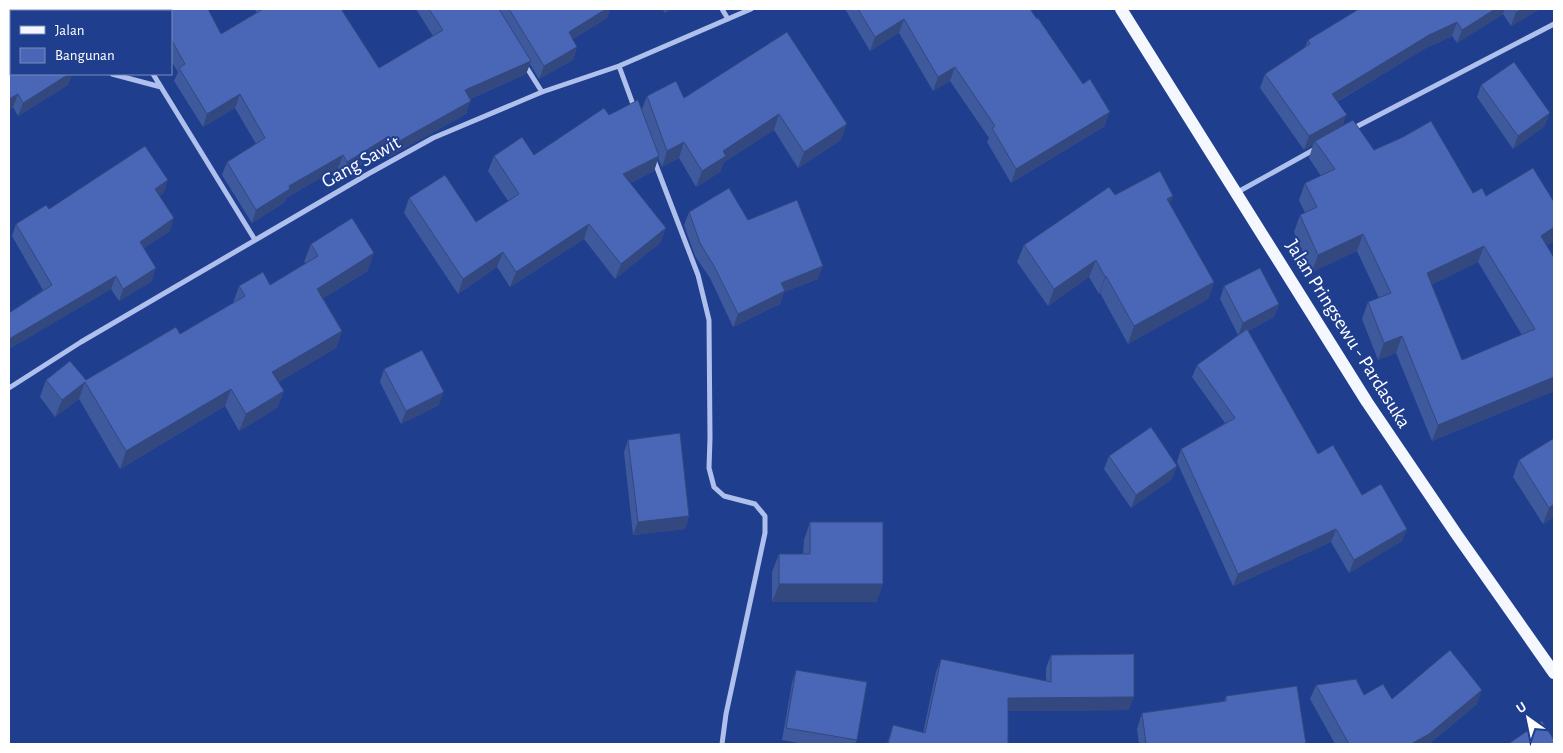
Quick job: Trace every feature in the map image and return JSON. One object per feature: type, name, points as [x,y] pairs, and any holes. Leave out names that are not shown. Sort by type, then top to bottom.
[{"type":"main road","name":"Jalan Pringsewu - Pardasuka","points":[[1121,9],[1367,402],[1554,673]]},
{"type":"street","points":[[722,9],[728,19]]},
{"type":"street","name":"Gang Sawit","points":[[9,388],[81,342],[368,174],[434,138],[542,92],[619,66],[751,9]]},
{"type":"street","points":[[1346,132],[1554,24]]},
{"type":"street","points":[[522,59],[542,92]]},
{"type":"street","points":[[619,66],[636,111]]},
{"type":"street","points":[[116,75],[162,88]]},
{"type":"street","points":[[154,75],[255,240]]},
{"type":"street","points":[[1236,193],[1320,146]]},
{"type":"street","points":[[653,157],[698,274],[709,320],[710,438],[708,468],[714,487],[724,496],[755,504],[765,516],[765,533],[726,714],[722,744]]},
{"type":"building","points":[[53,9],[129,9],[128,10]]},
{"type":"building","points":[[208,9],[221,34],[263,9],[341,9],[379,68],[443,30],[429,9],[499,9],[531,61],[465,90],[471,101],[394,144],[389,136],[347,162],[343,155],[289,186],[290,189],[256,210],[227,162],[265,138],[240,94],[207,114],[179,68],[185,64],[172,41],[172,10],[156,10]]},
{"type":"building","points":[[509,9],[606,9],[569,32],[577,47],[544,66]]},
{"type":"building","points":[[858,9],[1030,9],[1083,84],[1090,79],[1110,112],[1016,169],[992,128],[995,126],[955,67],[938,77],[904,19],[875,37]]},
{"type":"building","points":[[1359,9],[1495,9],[1462,30],[1457,22],[1429,35],[1332,94],[1347,115],[1309,136],[1265,74],[1310,44],[1308,40]]},
{"type":"building","points":[[787,32],[847,124],[804,152],[779,114],[723,151],[726,156],[702,171],[684,142],[667,151],[647,96],[676,81],[684,98]]},
{"type":"building","points":[[9,62],[10,75],[67,75],[23,103],[18,94],[9,99]]},
{"type":"building","points":[[1514,62],[1550,113],[1518,136],[1481,85]]},
{"type":"building","points":[[638,100],[659,156],[623,174],[666,228],[621,264],[589,224],[516,272],[503,252],[463,279],[409,198],[445,175],[476,222],[519,194],[494,156],[522,137],[534,155],[604,108],[609,115]]},
{"type":"building","points":[[1353,120],[1374,150],[1403,137],[1431,121],[1473,193],[1482,188],[1486,196],[1533,168],[1554,202],[1554,227],[1541,236],[1554,258],[1554,377],[1438,425],[1402,336],[1384,343],[1368,302],[1391,293],[1363,234],[1318,255],[1300,215],[1317,207],[1305,183],[1335,169],[1315,141]],"holes":[[[1484,246],[1535,329],[1462,360],[1427,273]]]},
{"type":"building","points":[[145,146],[168,180],[155,189],[174,218],[140,242],[156,268],[123,289],[116,276],[9,339],[9,313],[52,285],[16,224],[46,205],[49,209]]},
{"type":"building","points":[[1160,171],[1173,196],[1167,199],[1214,282],[1134,326],[1096,260],[1054,289],[1024,245],[1109,187],[1115,195]]},
{"type":"building","points":[[729,188],[748,220],[797,200],[823,266],[781,283],[785,291],[738,314],[700,243],[689,212]]},
{"type":"building","points":[[352,218],[374,253],[317,289],[342,331],[272,372],[284,391],[246,414],[231,389],[126,451],[85,382],[62,400],[46,380],[70,361],[86,380],[176,327],[180,334],[245,296],[239,286],[263,272],[270,285],[318,256],[311,244]]},
{"type":"building","points":[[1260,268],[1279,304],[1243,323],[1224,286]]},
{"type":"building","points":[[1247,329],[1318,454],[1333,445],[1362,495],[1381,484],[1407,529],[1354,560],[1336,529],[1238,574],[1181,449],[1235,418],[1197,365]]},
{"type":"building","points":[[422,350],[444,392],[406,411],[384,369]]},
{"type":"building","points":[[1151,427],[1177,466],[1136,495],[1109,456]]},
{"type":"building","points":[[680,433],[689,516],[638,522],[628,440]]},
{"type":"building","points":[[1554,438],[1554,504],[1549,508],[1519,460]]},
{"type":"building","points":[[810,522],[883,522],[883,584],[779,584],[779,554],[810,554]]},
{"type":"building","points":[[1450,650],[1482,690],[1429,734],[1411,744],[1349,744],[1316,685],[1356,679],[1364,695],[1383,684],[1392,699]]},
{"type":"building","points":[[1134,654],[1134,697],[1008,698],[1008,744],[888,744],[893,725],[925,733],[941,659],[1051,682],[1051,655]]},
{"type":"building","points":[[796,670],[867,682],[857,740],[786,728]]},
{"type":"building","points":[[1297,686],[1306,744],[1146,744],[1142,713],[1226,701],[1226,696]]},
{"type":"building","points":[[1542,721],[1554,740],[1554,744],[1508,744]]}]
